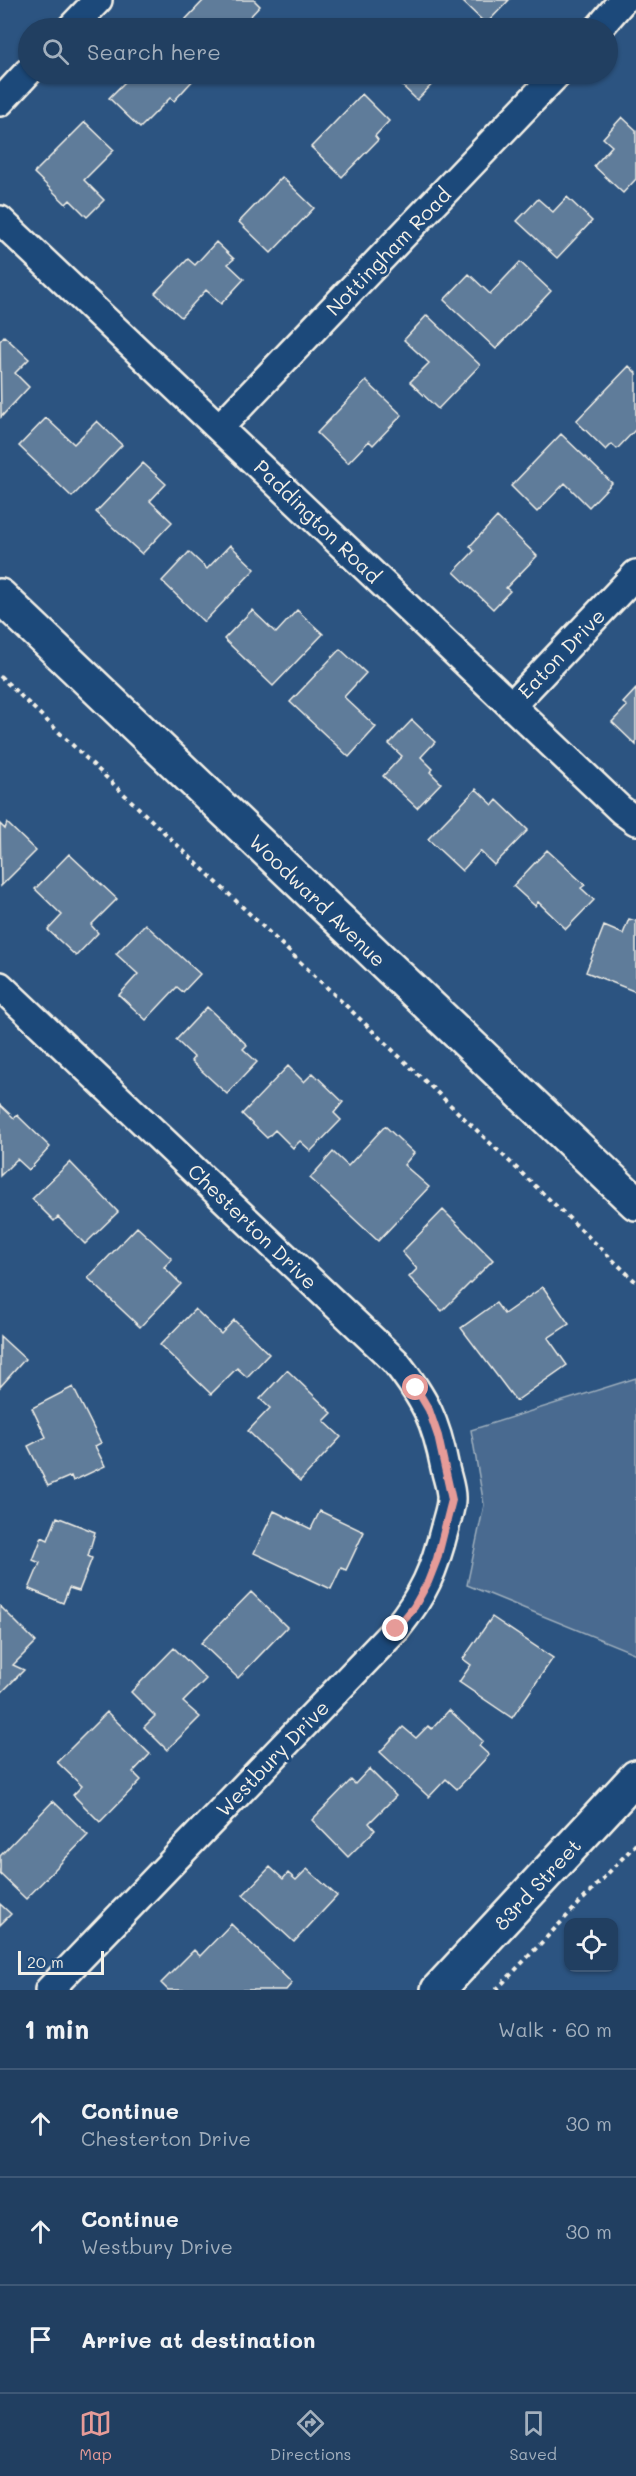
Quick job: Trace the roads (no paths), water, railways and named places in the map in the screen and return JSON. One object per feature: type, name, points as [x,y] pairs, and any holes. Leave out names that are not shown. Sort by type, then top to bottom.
[{"type":"main road","name":"Woodward Avenue","points":[[0,596],[636,1203]]},
{"type":"main road","name":"83rd Street","points":[[438,1990],[636,1777]]},
{"type":"street","points":[[81,18],[98,0]]},
{"type":"street","points":[[608,18],[623,0]]},
{"type":"street","points":[[0,102],[18,83]]},
{"type":"street","name":"Nottingham Road","points":[[219,428],[547,84]]},
{"type":"street","name":"Paddington Road","points":[[0,220],[621,810],[636,821]]},
{"type":"street","name":"Eaton Drive","points":[[511,706],[636,574]]},
{"type":"street","name":"Chesterton Drive","points":[[0,986],[395,1361],[416,1388],[429,1410],[438,1436],[452,1500]]},
{"type":"street","name":"Westbury Drive","points":[[50,1990],[396,1629],[414,1607],[428,1582],[437,1559],[452,1500]]}]
